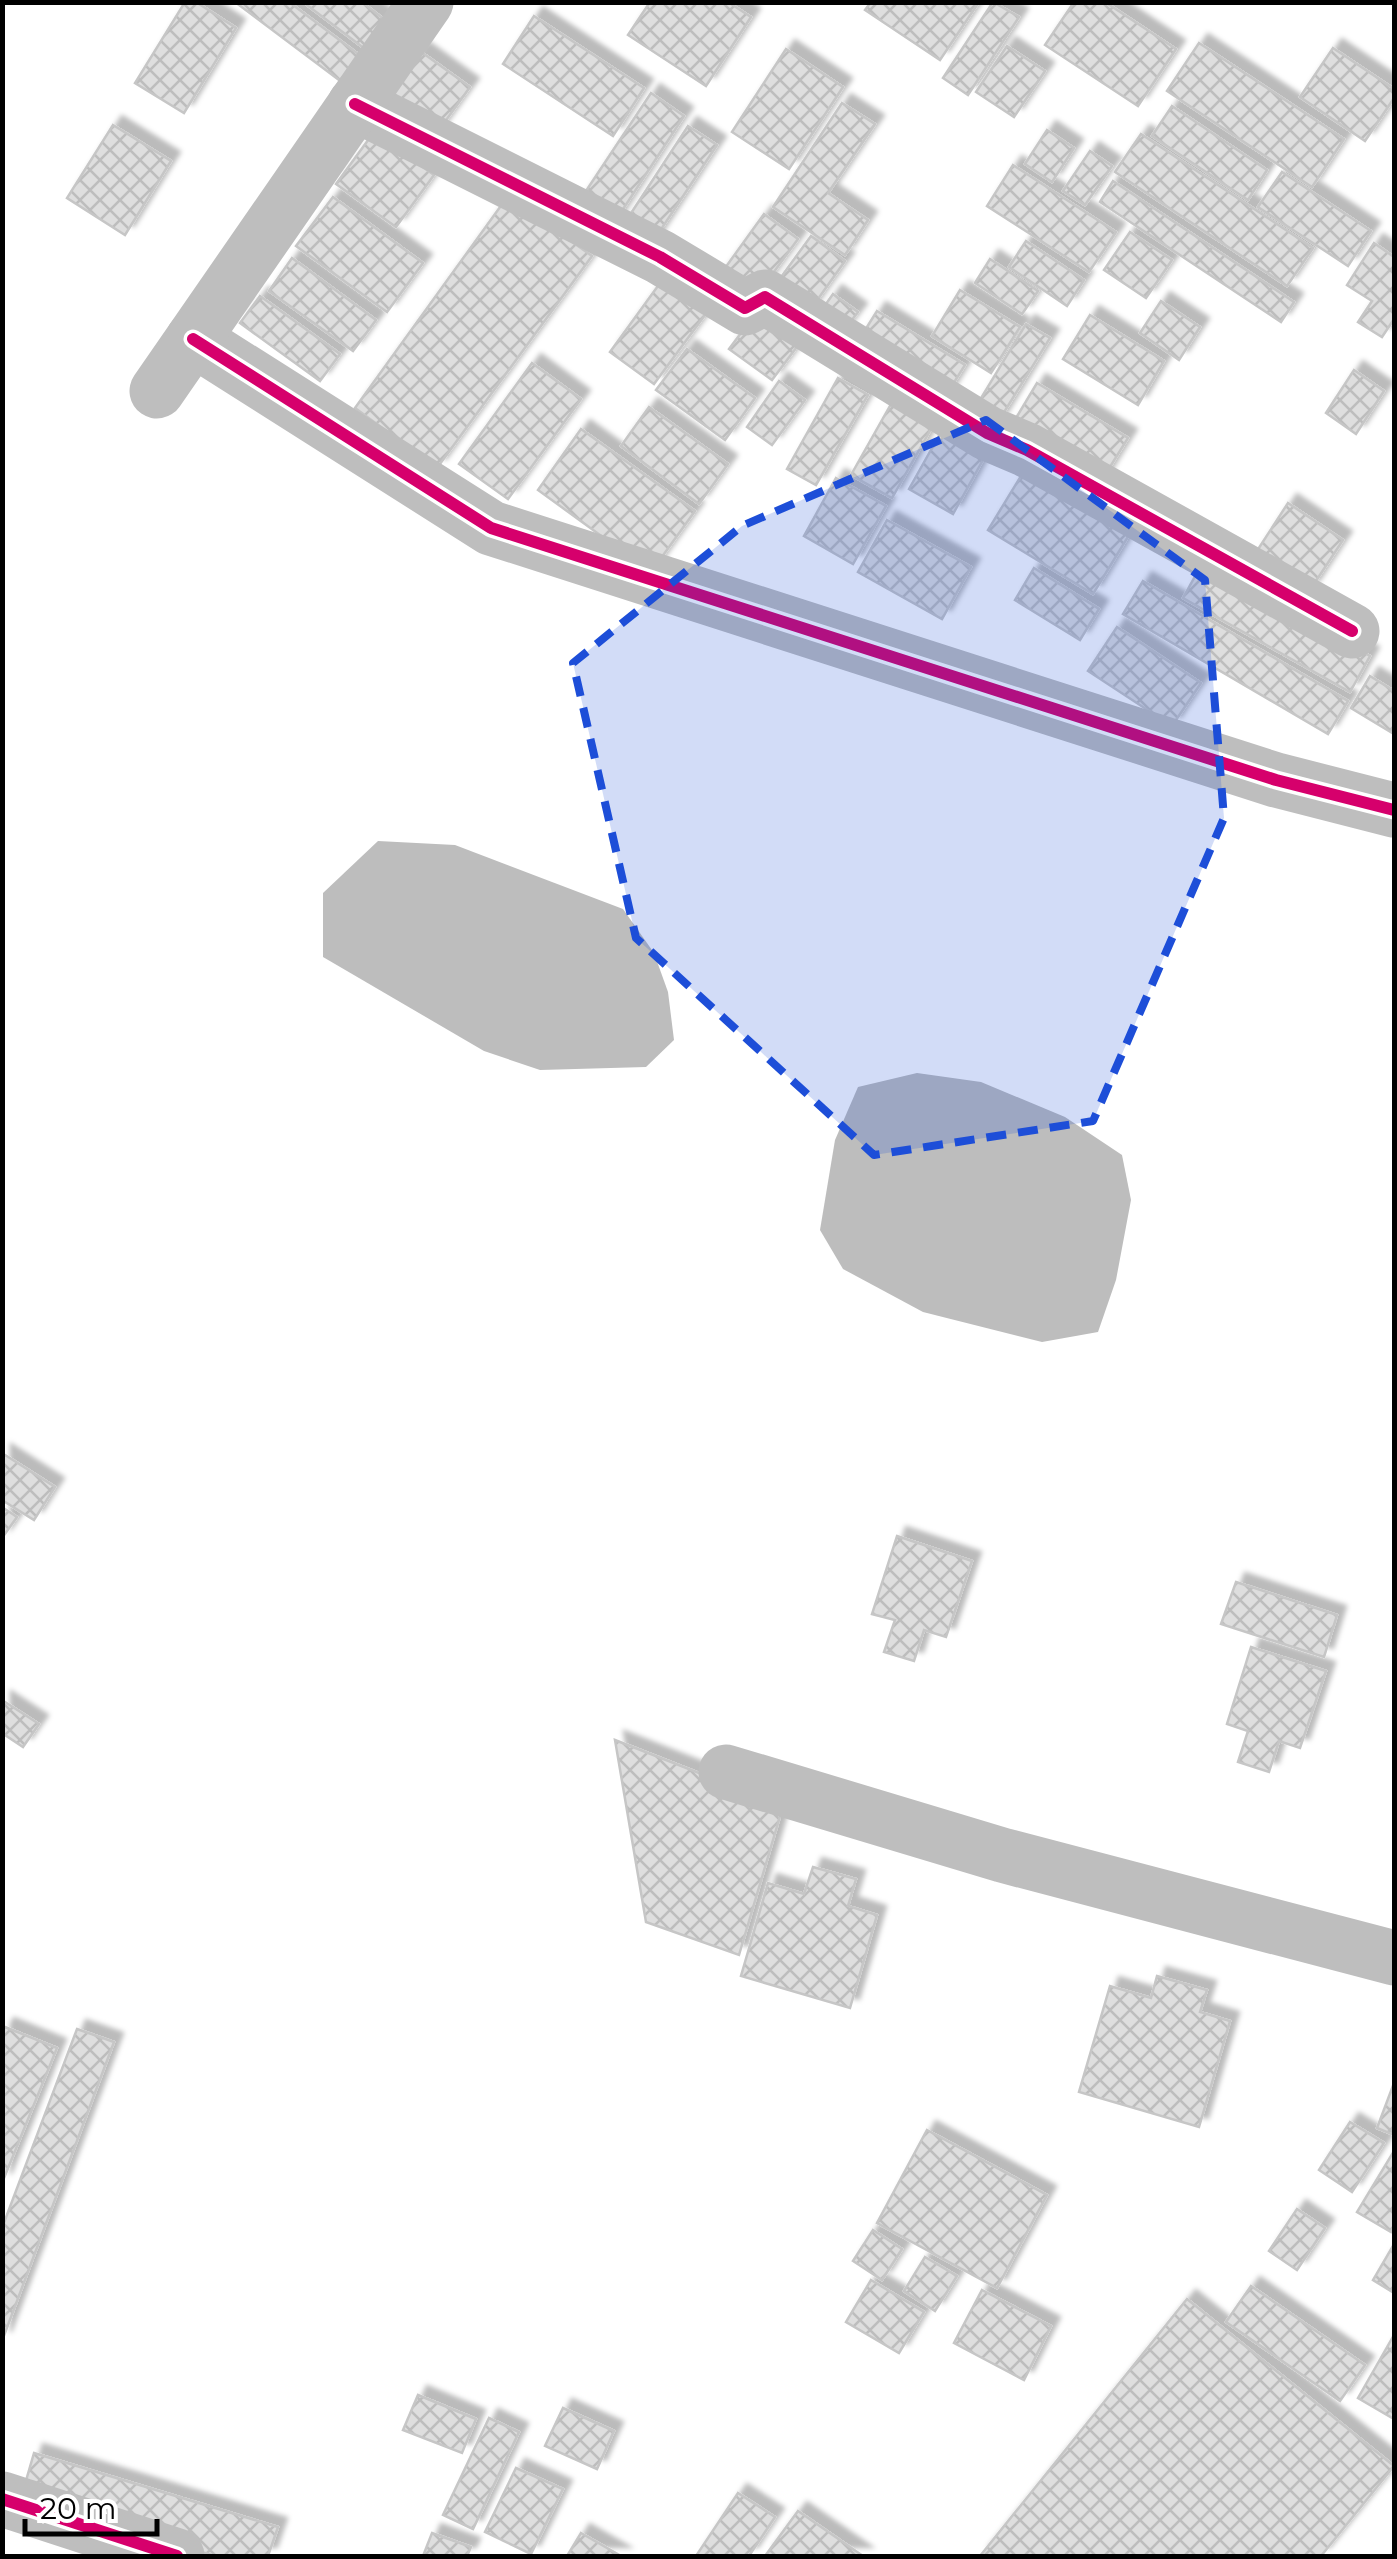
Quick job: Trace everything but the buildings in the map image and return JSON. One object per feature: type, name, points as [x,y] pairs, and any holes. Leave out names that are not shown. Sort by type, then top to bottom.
[{"type":"street","points":[[157,391],[426,2]]},
{"type":"street","points":[[356,104],[660,257],[746,308],[765,296],[987,433],[1027,450],[1352,632]]},
{"type":"street","points":[[193,339],[491,528],[1276,780],[1394,810]]},
{"type":"street","points":[[726,1772],[1002,1855],[1394,1958]]},
{"type":"street","points":[[2,2499],[177,2556]]},
{"type":"highlighted area","points":[[986,420],[1205,580],[1224,818],[1093,1121],[874,1155],[636,938],[573,663],[742,526]]},
{"type":"shaded area","points":[[378,841],[455,845],[623,909],[654,953],[668,992],[674,1040],[646,1067],[540,1070],[484,1051],[323,957],[323,893]]},
{"type":"shaded area","points":[[917,1073],[981,1082],[1065,1117],[1122,1155],[1131,1200],[1116,1280],[1098,1332],[1042,1342],[923,1312],[843,1269],[820,1230],[835,1140],[858,1087]]},
{"type":"cycle path","points":[[355,104],[660,257],[745,308],[765,297],[987,433],[1027,450],[1352,631]]},
{"type":"cycle path","points":[[193,339],[491,528],[1276,780],[1394,810]]},
{"type":"cycle path","points":[[2,2499],[177,2556]]}]
